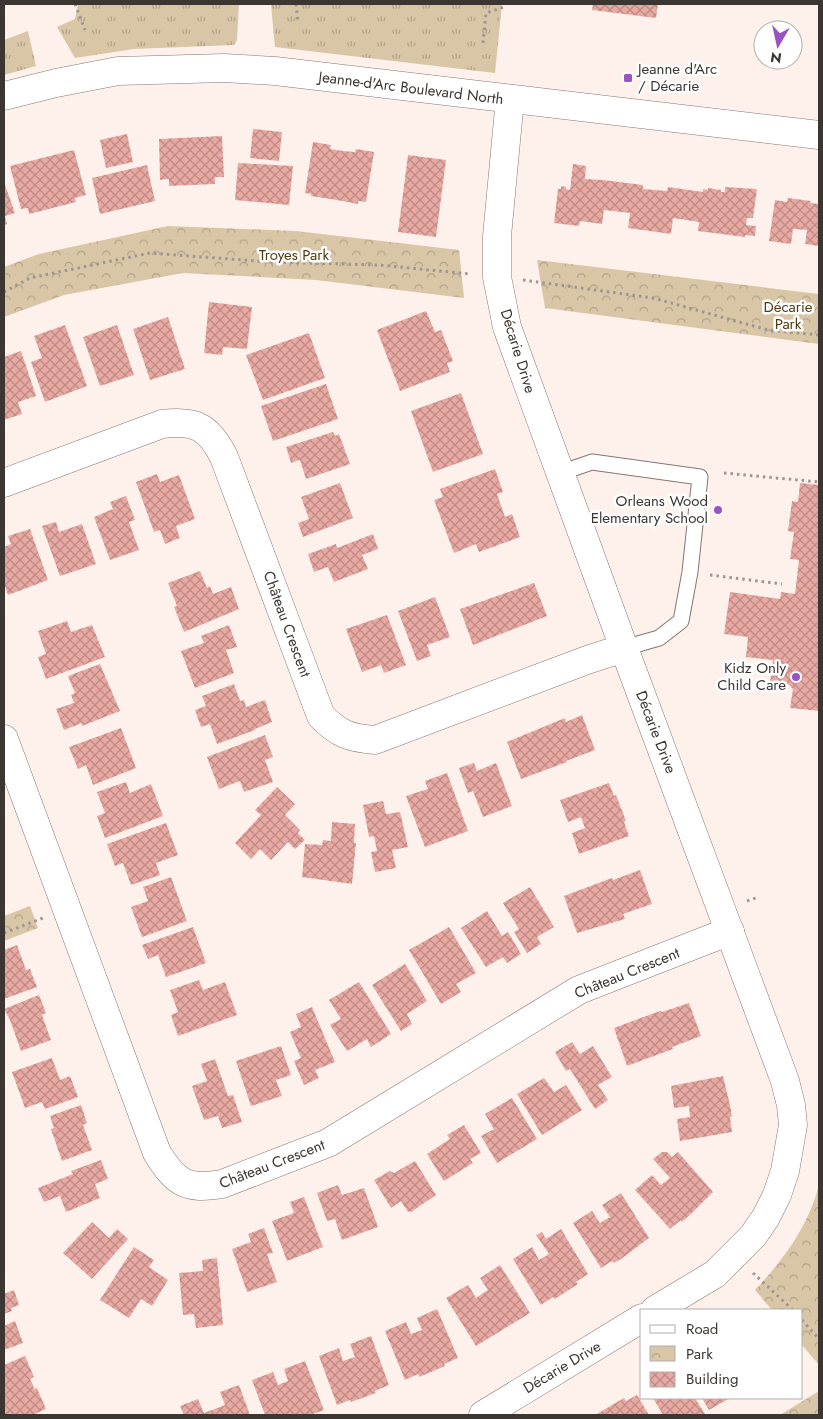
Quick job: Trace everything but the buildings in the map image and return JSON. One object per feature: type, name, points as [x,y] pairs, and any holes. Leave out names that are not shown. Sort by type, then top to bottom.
[{"type":"street","name":"Jeanne-d'Arc Boulevard North","points":[[4,96],[56,83],[118,71],[224,68],[275,71],[819,135]]},
{"type":"street","name":"Décarie Drive","points":[[510,100],[497,236],[498,277],[507,327],[785,1081],[791,1105],[792,1125],[785,1171],[777,1195],[766,1217],[753,1236],[715,1274],[657,1309]]},
{"type":"street","name":"Château Crescent","points":[[4,483],[162,424],[182,422],[202,428],[216,441],[224,457],[321,716],[344,735],[375,740],[578,663],[624,648]]},
{"type":"street","name":"Château Crescent","points":[[4,738],[157,1153],[169,1172],[184,1184],[204,1187],[222,1184],[328,1143],[579,990],[730,931]]},
{"type":"street","name":"Décarie Drive","points":[[483,1415],[640,1319]]},
{"type":"lane","points":[[560,473],[592,462],[700,477],[690,572],[681,621],[659,638],[624,648]]},
{"type":"path","points":[[75,4],[85,30]]},
{"type":"path","points":[[296,4],[298,22]]},
{"type":"path","points":[[483,43],[486,13],[504,7],[504,4]]},
{"type":"path","points":[[4,292],[30,278],[150,253],[270,262],[379,264],[498,277],[653,298],[768,330],[819,335]]},
{"type":"path","points":[[724,473],[819,482]]},
{"type":"path","points":[[690,572],[782,584]]},
{"type":"path","points":[[4,933],[67,910]]},
{"type":"path","points":[[736,1254],[762,1283],[782,1298],[792,1309]]},
{"type":"path","points":[[803,1321],[819,1339]]},
{"type":"green space","points":[[78,4],[239,4],[237,40],[234,45],[134,49],[75,58],[57,27],[75,19]]},
{"type":"green space","points":[[502,4],[495,73],[275,47],[271,5]]},
{"type":"green space","points":[[28,31],[36,66],[4,75],[4,40]]},
{"type":"green space","name":"Troyes Park","points":[[168,226],[296,231],[459,250],[464,298],[316,280],[183,273],[64,295],[4,317],[4,267],[39,254]]},
{"type":"green space","name":"Décarie Park","points":[[537,260],[819,294],[819,344],[545,308]]},
{"type":"green space","points":[[30,906],[38,928],[4,941],[4,916]]},
{"type":"green space","points":[[819,1185],[819,1365],[803,1346],[803,1309],[771,1309],[755,1290],[794,1242],[802,1229]]},
{"type":"green space","points":[[819,1391],[819,1415],[780,1415]]},
{"type":"place","name":"Jeanne d'Arc / Décarie","points":[[628,78]]},
{"type":"place","name":"Orleans Wood Elementary School","points":[[718,510]]},
{"type":"place","name":"Kidz Only Child Care","points":[[796,677]]}]
